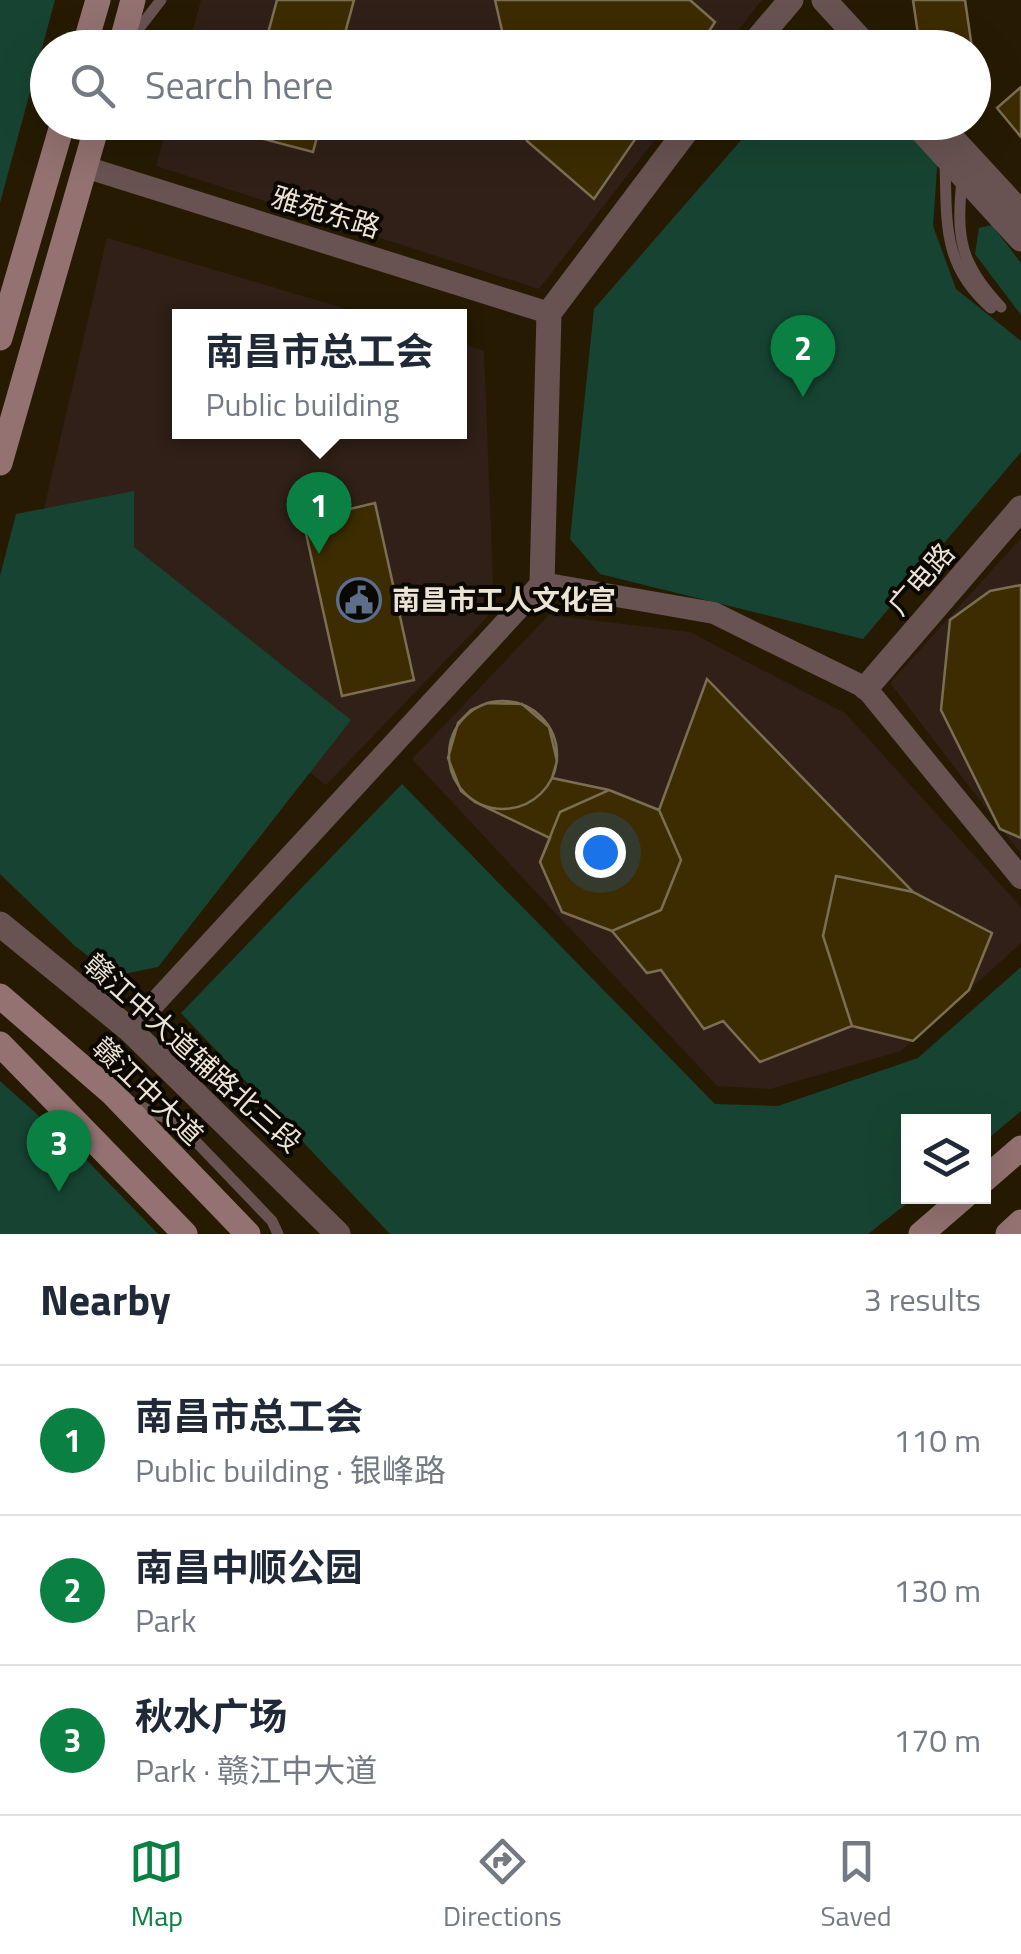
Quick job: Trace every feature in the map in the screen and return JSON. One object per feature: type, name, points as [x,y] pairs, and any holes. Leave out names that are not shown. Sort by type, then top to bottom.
[{"type":"main road","points":[[89,30],[98,0]]},
{"type":"main road","points":[[126,30],[133,0]]},
{"type":"main road","points":[[0,338],[57,140]]},
{"type":"main road","points":[[0,462],[93,140]]},
{"type":"main road","name":"赣江中大道","points":[[0,996],[112,1093],[248,1234]]},
{"type":"main road","points":[[0,1044],[185,1234]]},
{"type":"main road","points":[[991,1174],[1021,1148]]},
{"type":"main road","points":[[921,1234],[955,1204]]},
{"type":"main road","points":[[1008,1234],[1021,1222]]},
{"type":"street","points":[[765,30],[791,0]]},
{"type":"street","points":[[807,0],[834,30]]},
{"type":"street","points":[[824,0],[852,30]]},
{"type":"street","points":[[130,1030],[542,583],[549,313],[679,140]]},
{"type":"street","points":[[929,140],[1021,239]]},
{"type":"street","points":[[953,140],[1021,214]]},
{"type":"street","name":"雅苑东路","points":[[85,168],[549,313]]},
{"type":"street","name":"广电路","points":[[866,688],[1021,508]]},
{"type":"street","points":[[542,583],[714,613],[866,688],[1021,878]]},
{"type":"street","name":"赣江中大道辅路北三段","points":[[0,924],[130,1030],[338,1234]]},
{"type":"lane","points":[[136,30],[160,0]]},
{"type":"lane","points":[[945,159],[947,232],[963,283],[996,308],[966,262],[958,224],[962,179]]},
{"type":"lane","points":[[112,1093],[180,1125],[272,1221],[278,1234]]},
{"type":"shaded area","points":[[201,0],[762,0],[738,30],[193,30]]},
{"type":"shaded area","points":[[163,140],[655,140],[539,289],[156,166]]},
{"type":"shaded area","points":[[107,238],[346,309],[172,309],[172,439],[467,439],[467,346],[484,351],[494,610],[326,785],[33,556]]},
{"type":"shaded area","points":[[1021,538],[1021,854],[890,683]]},
{"type":"shaded area","points":[[549,615],[690,632],[845,713],[1021,907],[1021,943],[901,1051],[770,1089],[717,1086],[412,759]]},
{"type":"green space","points":[[0,0],[55,0],[47,30],[30,30],[30,92],[0,203]]},
{"type":"green space","points":[[741,140],[916,140],[938,155],[933,226],[956,289],[1021,341],[1021,452],[863,639],[600,574],[570,539],[594,309]]},
{"type":"green space","points":[[992,225],[1021,263],[1021,315],[975,254],[979,228]]},
{"type":"green space","points":[[134,491],[134,547],[351,720],[158,967],[114,976],[75,946],[0,874],[0,576],[16,514]]},
{"type":"green space","points":[[402,784],[715,1104],[778,1106],[918,1058],[1021,967],[1021,1111],[991,1136],[991,1114],[901,1114],[901,1204],[906,1204],[868,1234],[390,1234],[181,1013]]},
{"type":"green space","points":[[0,1081],[77,1150],[158,1234],[0,1234]]},
{"type":"building","points":[[277,0],[354,0],[346,30],[269,30]]},
{"type":"building","points":[[495,0],[690,0],[715,22],[710,30],[502,30]]},
{"type":"building","points":[[913,0],[965,0],[969,30],[917,30]]},
{"type":"building","points":[[1021,87],[1021,137],[997,108]]},
{"type":"building","points":[[268,140],[316,140],[313,152]]},
{"type":"building","points":[[527,140],[635,140],[594,199]]},
{"type":"building","name":"南昌市工人文化宫","points":[[375,503],[414,680],[342,696],[303,520]]},
{"type":"building","points":[[1021,585],[1021,838],[1000,829],[941,710],[950,620],[990,591]]},
{"type":"building","points":[[707,679],[913,892],[836,876],[823,936],[852,1026],[760,1062],[723,1021],[704,1029],[661,970],[647,973],[612,931],[562,912],[540,862],[550,838],[475,802],[461,791],[448,758],[458,723],[471,710],[487,703],[522,704],[549,727],[557,761],[552,778],[609,790],[659,810]]},
{"type":"building","points":[[503,701],[524,705],[541,717],[553,734],[557,755],[553,776],[541,793],[524,805],[503,809],[482,805],[465,793],[453,776],[449,755],[453,734],[465,717],[482,705]]},
{"type":"building","points":[[609,790],[659,810],[681,860],[661,910],[612,931],[562,912],[540,862],[560,812]]},
{"type":"building","points":[[836,876],[913,892],[992,933],[969,990],[913,1041],[852,1026],[823,936]]},
{"type":"place","name":"南昌中顺公园","points":[[803,397]]},
{"type":"place","name":"南昌市总工会","points":[[319,554]]},
{"type":"place","name":"南昌市工人文化宫","points":[[359,600]]},
{"type":"place","name":"秋水广场","points":[[59,1192]]}]
